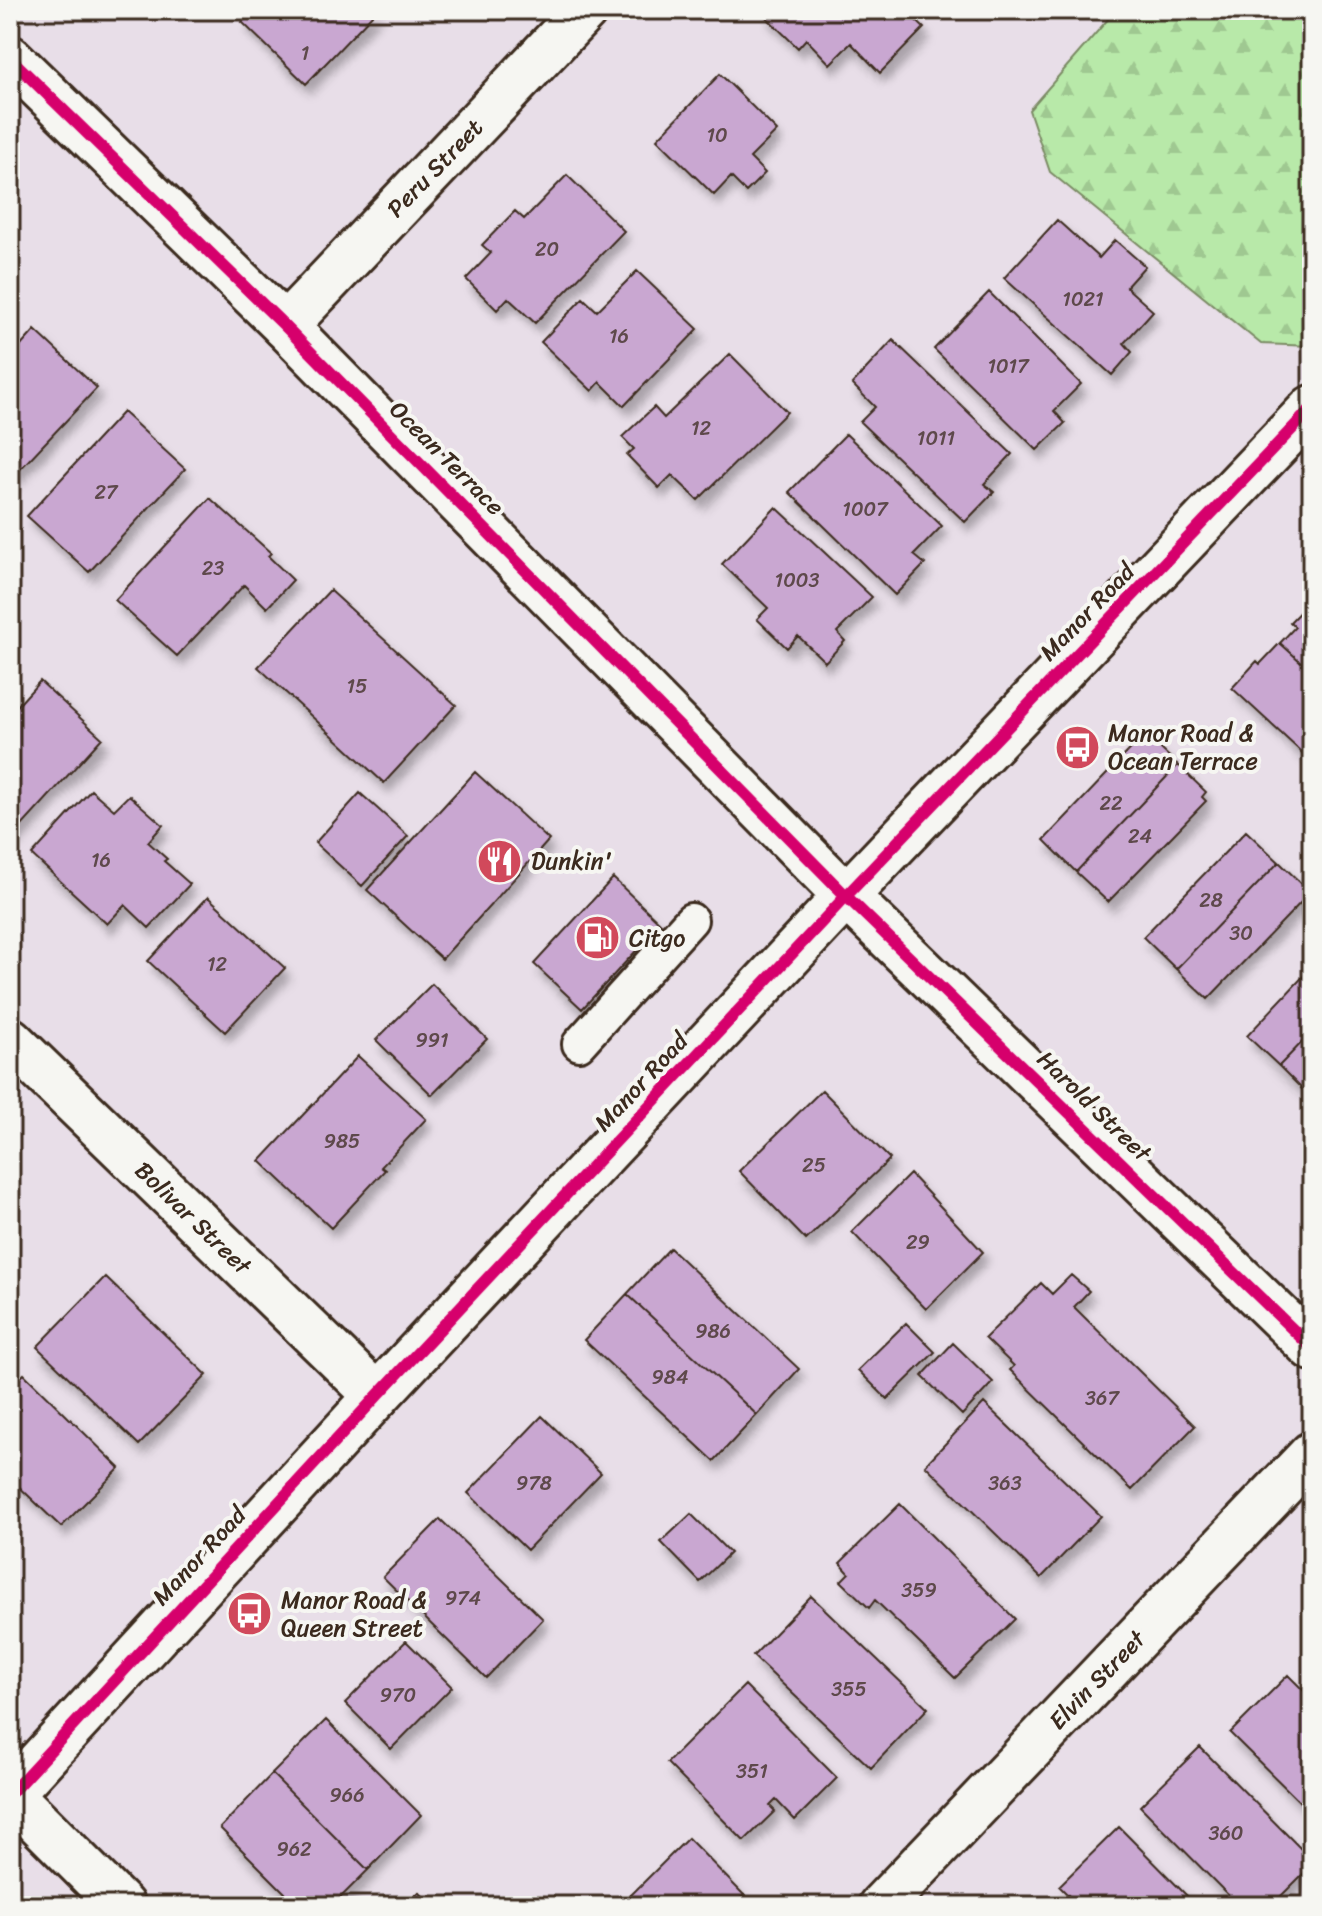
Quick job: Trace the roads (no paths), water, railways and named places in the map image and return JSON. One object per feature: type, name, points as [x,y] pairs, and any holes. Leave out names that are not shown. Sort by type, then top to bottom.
[{"type":"street","name":"Peru Street","points":[[285,326],[585,10]]},
{"type":"street","name":"Ocean Terrace","points":[[10,58],[285,326],[846,896]]},
{"type":"street","name":"Manor Road","points":[[10,1794],[377,1396],[846,896],[1312,408]]},
{"type":"street","name":"Harold Street","points":[[846,896],[1312,1348]]},
{"type":"street","name":"Bolivar Street","points":[[10,1040],[377,1396]]},
{"type":"street","name":"Elvin Street","points":[[881,1906],[1312,1454]]},
{"type":"street","points":[[10,1794],[122,1906]]},
{"type":"lane","points":[[579,1044],[691,920]]},
{"type":"place","name":"Manor Road & Ocean Terrace","points":[[1077,747]]},
{"type":"place","name":"Dunkin'","points":[[500,861]]},
{"type":"place","name":"Citgo","points":[[598,938]]},
{"type":"place","name":"Manor Road & Queen Street","points":[[250,1614]]}]
